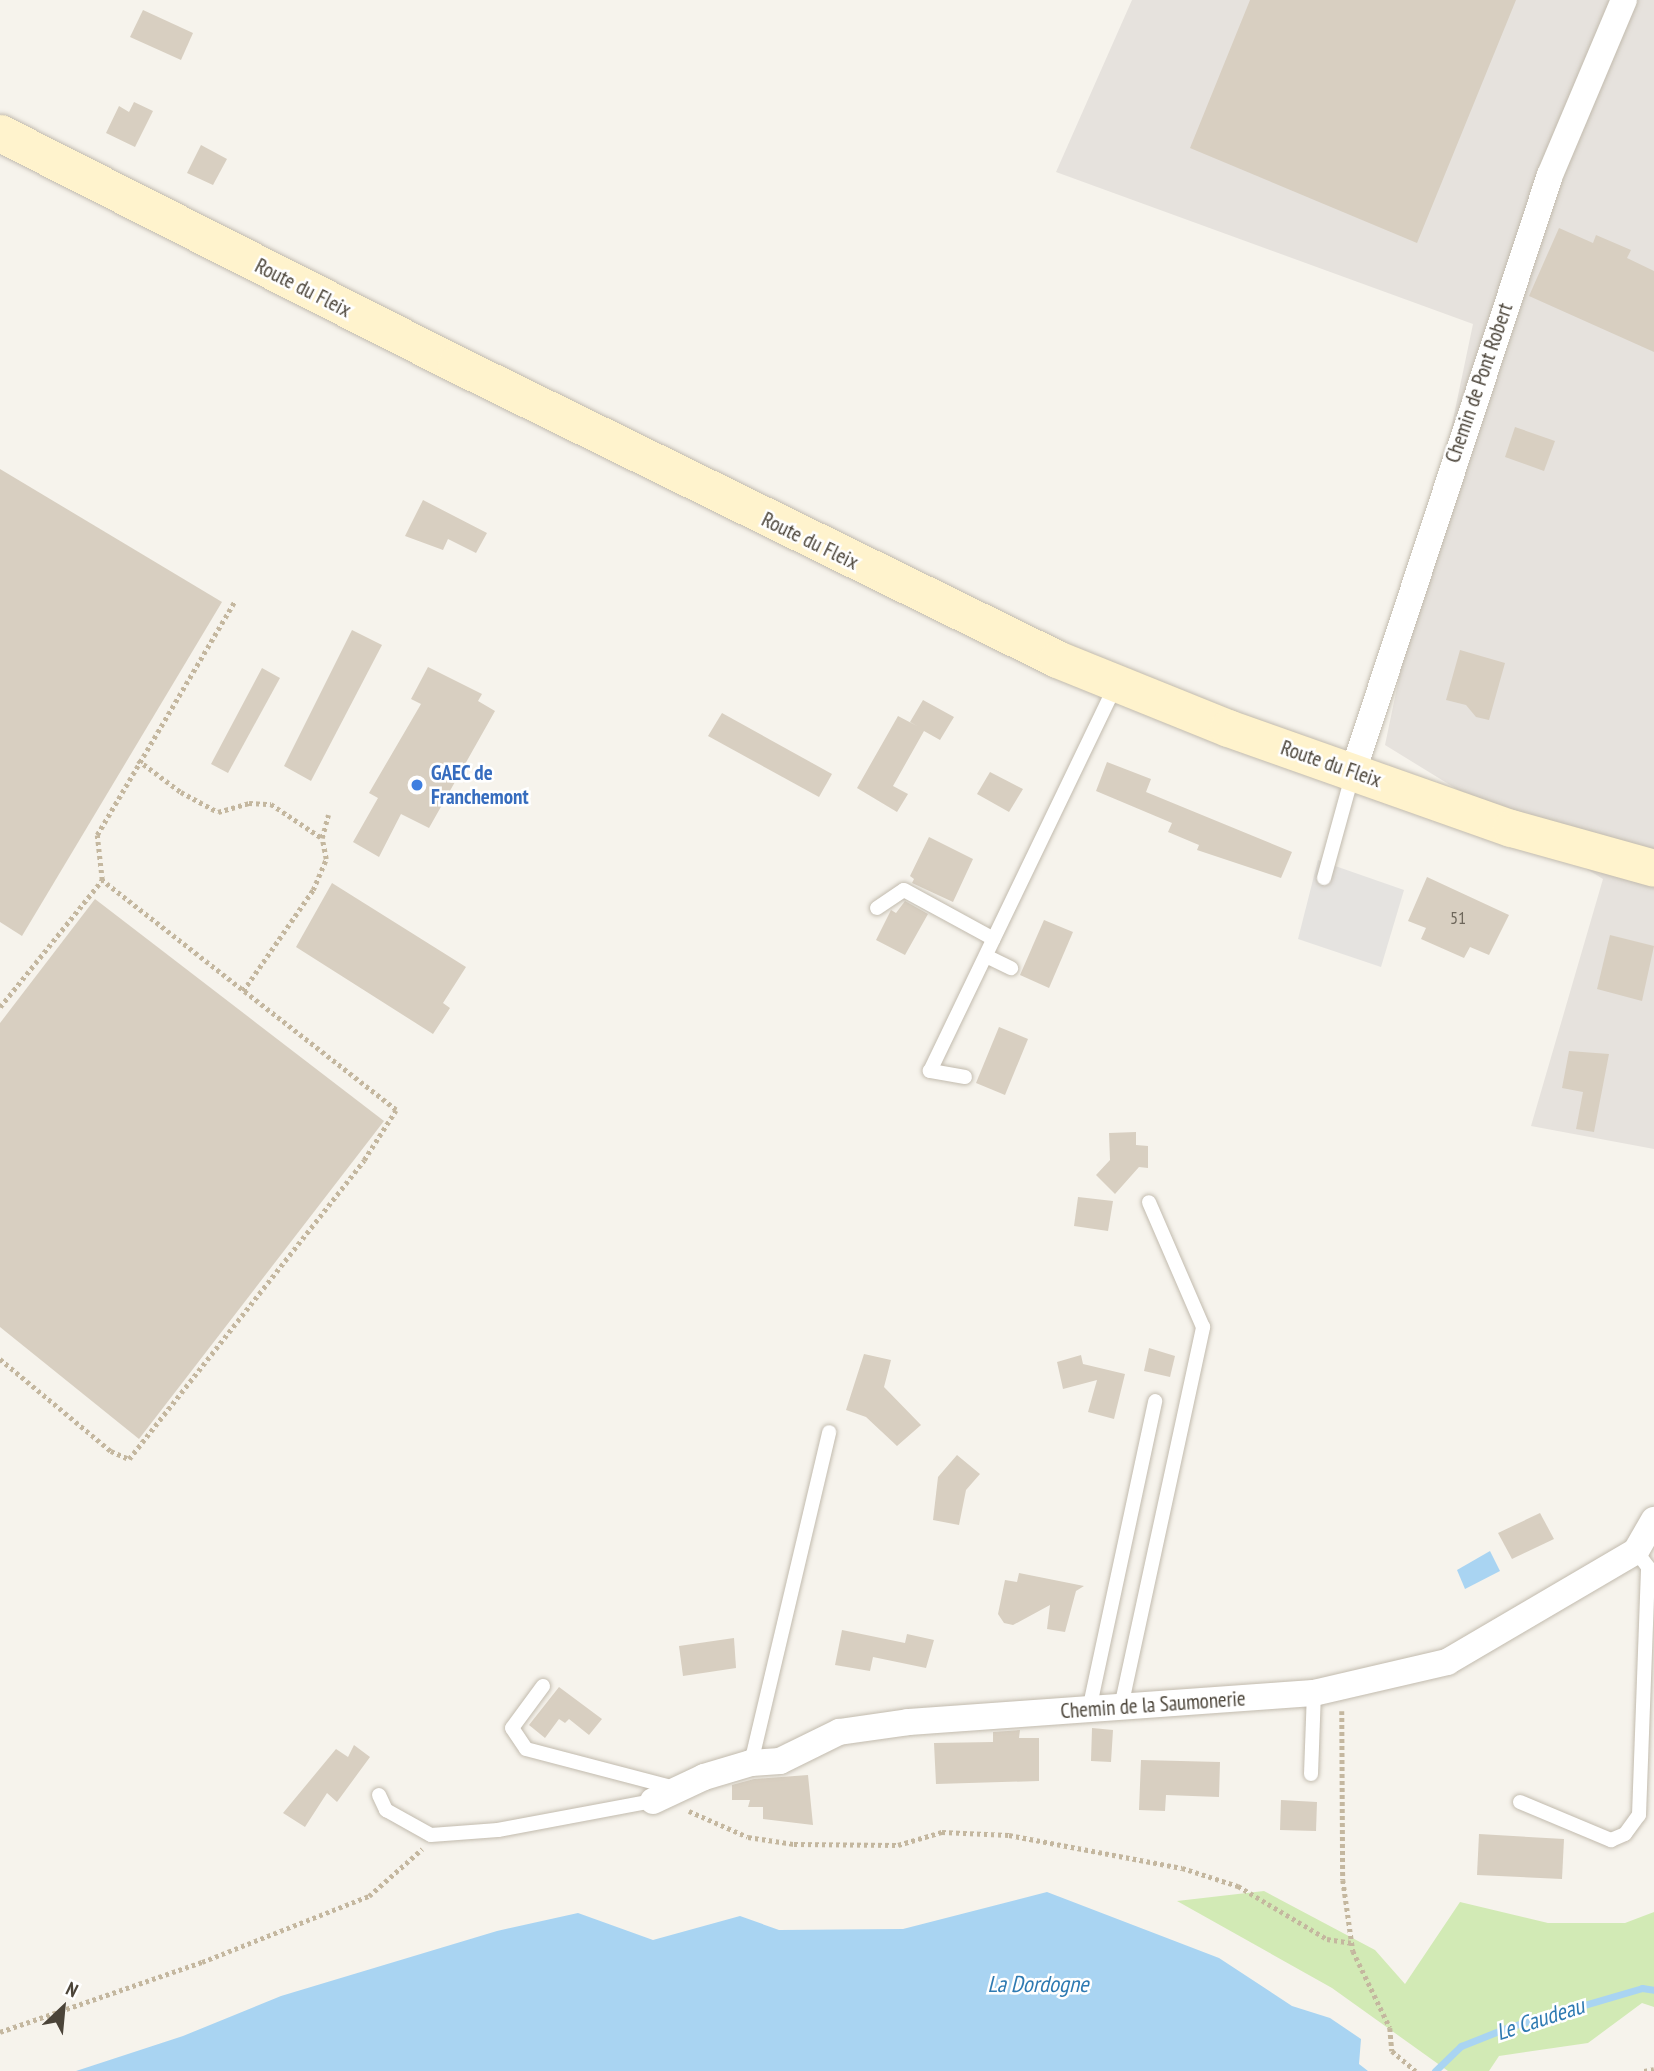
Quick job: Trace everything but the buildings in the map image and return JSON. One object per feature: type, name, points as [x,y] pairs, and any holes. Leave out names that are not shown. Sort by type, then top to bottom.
[{"type":"main road","name":"Route du Fleix","points":[[0,134],[867,569],[1117,683],[1511,828],[1654,867]]},
{"type":"street","name":"Chemin de Pont Robert","points":[[1353,772],[1550,175],[1624,0]]},
{"type":"street","points":[[1636,1551],[1654,1520]]},
{"type":"street","name":"Chemin de la Saumonerie","points":[[666,1796],[704,1777],[751,1763],[780,1761],[839,1732],[908,1722],[1314,1693],[1447,1662],[1636,1551]]},
{"type":"lane","points":[[965,1077],[930,1071],[1117,683]]},
{"type":"lane","points":[[1324,878],[1353,772]]},
{"type":"lane","points":[[877,908],[904,890],[993,939]]},
{"type":"lane","points":[[986,956],[1011,968]]},
{"type":"lane","points":[[1121,1707],[1203,1327],[1149,1202]]},
{"type":"lane","points":[[1089,1710],[1155,1401]]},
{"type":"lane","points":[[751,1763],[829,1432]]},
{"type":"lane","points":[[1520,1802],[1611,1840],[1625,1834],[1639,1815],[1648,1567],[1636,1551]]},
{"type":"lane","points":[[543,1686],[512,1728],[526,1749],[666,1796]]},
{"type":"lane","points":[[1311,1774],[1314,1693]]},
{"type":"lane","points":[[379,1795],[386,1810],[431,1835],[498,1830],[666,1796]]},
{"type":"path","points":[[0,1007],[102,880],[97,835],[138,760],[235,600]]},
{"type":"path","points":[[138,760],[181,792],[218,812],[249,803],[271,804],[322,838]]},
{"type":"path","points":[[243,991],[313,890],[326,859],[322,838],[328,815]]},
{"type":"path","points":[[0,1359],[111,1451],[129,1459],[364,1160],[396,1110],[102,880]]},
{"type":"path","points":[[1340,1687],[1343,1880],[1352,1944],[1390,2028],[1392,2051],[1414,2070]]},
{"type":"path","points":[[666,1796],[703,1820],[748,1836],[794,1844],[898,1845],[942,1832],[1009,1835],[1182,1868],[1238,1886],[1327,1939],[1352,1944]]},
{"type":"path","points":[[0,2032],[202,1962],[369,1896],[414,1860],[431,1835]]},
{"type":"path","points":[[1644,2071],[1654,2069]]},
{"type":"shaded area","points":[[1132,0],[1654,0],[1654,1149],[1531,1126],[1603,879],[1385,745],[1473,324],[1056,172]]},
{"type":"shaded area","points":[[1318,860],[1404,890],[1381,967],[1298,939]]},
{"type":"green space","points":[[1264,1891],[1375,1950],[1405,1984],[1460,1902],[1548,1923],[1625,1923],[1654,1912],[1654,2007],[1642,2003],[1588,2043],[1499,2056],[1489,2071],[1448,2071],[1332,1988],[1177,1901]]},
{"type":"water","points":[[1490,1551],[1500,1571],[1465,1589],[1457,1570]]},
{"type":"water","name":"La Dordogne","points":[[1047,1892],[1219,1958],[1292,2006],[1330,2018],[1361,2039],[1359,2064],[1368,2071],[76,2071],[183,2036],[281,1996],[497,1931],[578,1913],[653,1940],[740,1916],[779,1930],[903,1929]]},
{"type":"waterway","name":"Le Caudeau","points":[[1435,2071],[1461,2046],[1509,2027],[1642,1988],[1654,1990]]},
{"type":"place","name":"GAEC de Franchemont","points":[[417,785]]}]
